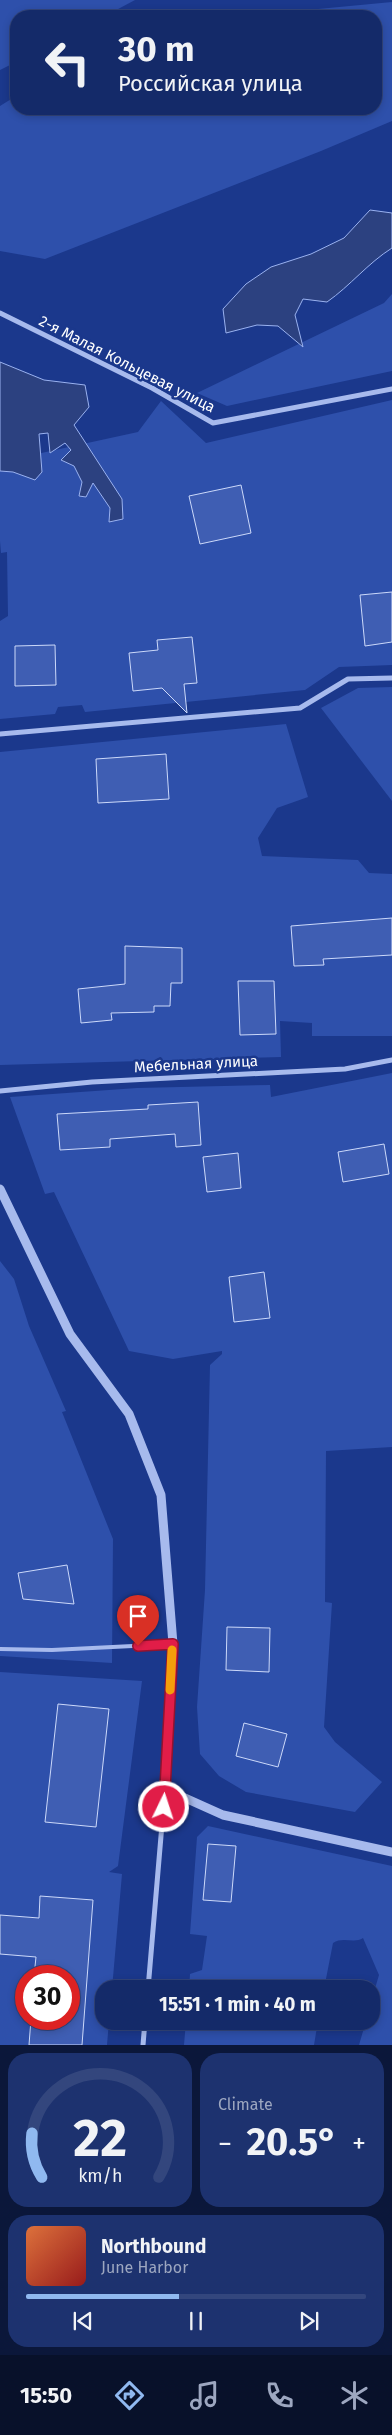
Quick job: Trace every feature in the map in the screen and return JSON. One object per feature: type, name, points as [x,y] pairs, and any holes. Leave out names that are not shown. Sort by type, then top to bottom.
[{"type":"street","name":"2-я Малая Кольцевая улица","points":[[0,313],[152,388],[213,423],[392,389]]},
{"type":"street","points":[[0,734],[300,708],[348,679],[392,678]]},
{"type":"street","name":"Мебельная улица","points":[[0,1091],[92,1082],[345,1069],[392,1060]]},
{"type":"street","points":[[0,1189],[70,1334],[129,1414],[161,1495],[173,1644],[165,1789],[149,1980]]},
{"type":"street","points":[[165,1789],[223,1815],[392,1852]]},
{"type":"street","points":[[143,2045],[144,2030]]},
{"type":"lane","points":[[0,1649],[52,1650],[173,1644]]},
{"type":"shaded area","points":[[0,0],[135,0],[116,10],[10,10],[10,65],[0,70]]},
{"type":"shaded area","points":[[392,2],[392,121],[321,151],[45,259],[0,251],[0,106],[10,100],[10,115],[382,115],[382,10],[308,10]]},
{"type":"shaded area","points":[[370,210],[392,213],[392,248],[327,302],[303,299],[295,315],[303,347],[278,326],[257,325],[226,333],[223,309],[246,284],[271,267],[311,254],[344,238]]},
{"type":"shaded area","points":[[392,294],[392,371],[227,406],[197,393],[384,303]]},
{"type":"shaded area","points":[[0,362],[44,380],[85,385],[89,407],[74,425],[122,499],[123,519],[109,522],[110,508],[93,483],[86,497],[79,496],[82,482],[74,466],[61,460],[71,450],[65,443],[50,453],[48,433],[39,434],[42,472],[35,480],[13,472],[0,471]]},
{"type":"shaded area","points":[[392,400],[392,665],[339,667],[305,690],[85,712],[82,705],[58,707],[55,714],[0,719],[0,621],[8,616],[7,552],[1,553],[0,541],[0,462],[138,432],[161,401],[206,443]]},
{"type":"shaded area","points":[[392,687],[392,801],[321,708],[358,688]]},
{"type":"shaded area","points":[[286,724],[308,797],[277,808],[258,838],[262,856],[358,860],[369,873],[392,874],[392,1036],[312,1036],[312,1023],[280,1021],[281,1057],[0,1065],[0,752]]},
{"type":"shaded area","points":[[392,1073],[392,1447],[326,1451],[325,1602],[332,1603],[324,1727],[335,1742],[382,1782],[355,1812],[246,1792],[219,1776],[200,1754],[197,1707],[205,1590],[210,1365],[222,1354],[222,1351],[173,1359],[129,1351],[54,1192],[45,1194],[10,1097],[137,1088],[270,1085],[271,1097]]},
{"type":"shaded area","points":[[0,1261],[14,1279],[29,1326],[66,1411],[62,1412],[113,1539],[112,1663],[0,1656]]},
{"type":"shaded area","points":[[0,1672],[142,1681],[118,1866],[109,1872],[122,1874],[113,1980],[95,1980],[95,2030],[108,2030],[107,2045],[0,2045]]},
{"type":"shaded area","points":[[208,1826],[392,1866],[392,2045],[359,2045],[363,2030],[380,2030],[380,1980],[378,1980],[379,1975],[363,1938],[360,1940],[341,1940],[333,1943],[326,1980],[190,1980],[190,1974],[202,1970],[207,1936],[190,1934],[197,1837]]},
{"type":"shaded area","points":[[185,2030],[316,2030],[314,2045],[184,2045]]},
{"type":"building","points":[[241,485],[251,533],[200,544],[189,496]]},
{"type":"building","points":[[392,592],[392,642],[365,646],[360,595]]},
{"type":"building","points":[[192,637],[197,683],[184,684],[187,713],[162,688],[133,691],[129,653],[158,650],[157,640]]},
{"type":"building","points":[[55,645],[56,685],[15,686],[15,646]]},
{"type":"building","points":[[166,754],[169,799],[98,803],[96,759]]},
{"type":"building","points":[[392,918],[392,955],[323,959],[324,965],[294,966],[291,926]]},
{"type":"building","points":[[125,946],[182,948],[182,983],[171,983],[170,1006],[154,1006],[154,1012],[111,1013],[112,1020],[81,1023],[78,989],[125,984]]},
{"type":"building","points":[[238,981],[274,981],[276,1034],[240,1035]]},
{"type":"building","points":[[198,1102],[201,1145],[176,1147],[175,1134],[110,1139],[110,1147],[60,1150],[57,1114],[148,1109],[148,1105]]},
{"type":"building","points":[[384,1144],[389,1174],[343,1182],[338,1152]]},
{"type":"building","points":[[238,1153],[241,1188],[207,1192],[203,1157]]},
{"type":"building","points":[[264,1272],[270,1318],[234,1322],[229,1277]]},
{"type":"building","points":[[67,1565],[74,1604],[23,1599],[18,1573]]},
{"type":"building","points":[[227,1627],[270,1628],[269,1672],[226,1670]]},
{"type":"building","points":[[58,1704],[109,1709],[96,1827],[45,1822]]},
{"type":"building","points":[[244,1723],[287,1734],[278,1767],[236,1756]]},
{"type":"building","points":[[208,1844],[236,1846],[231,1902],[203,1900]]},
{"type":"building","points":[[40,1896],[93,1900],[82,2045],[29,2045],[30,2030],[80,2030],[80,1965],[35,1965],[36,1957],[0,1954],[0,1915],[39,1918]]},
{"type":"slow traffic","points":[[170,1690],[172,1650]]},
{"type":"route","points":[[138,1646],[173,1644],[164,1807]]}]
